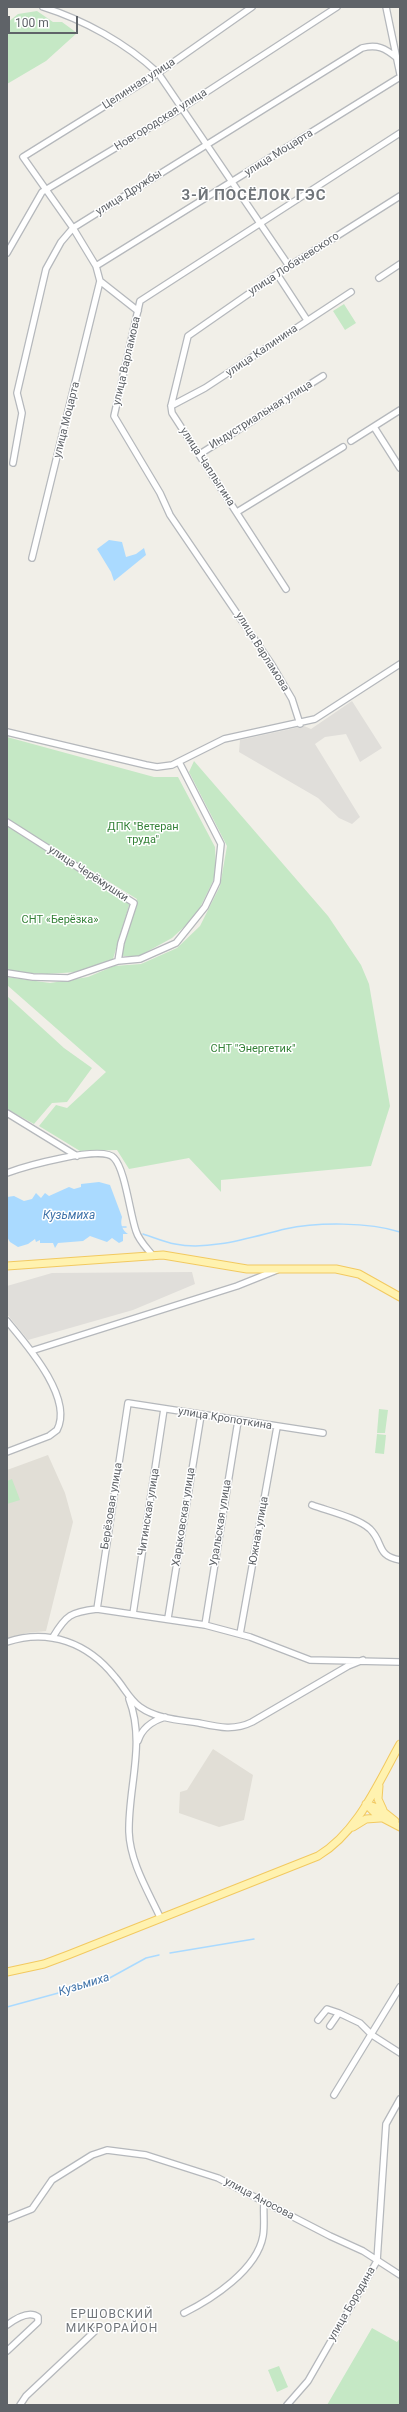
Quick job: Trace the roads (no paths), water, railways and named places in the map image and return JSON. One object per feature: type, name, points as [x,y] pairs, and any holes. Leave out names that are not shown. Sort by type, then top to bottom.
[{"type":"main road","points":[[7,1266],[153,1256],[180,1257],[230,1268],[277,1270],[336,1269],[359,1274],[400,1297]]},
{"type":"main road","points":[[347,1832],[366,1804],[400,1744]]},
{"type":"main road","points":[[382,1777],[378,1799],[384,1815]]},
{"type":"main road","points":[[366,1804],[372,1812],[384,1815],[400,1826]]},
{"type":"main road","points":[[7,1972],[44,1964],[318,1856],[329,1849],[347,1832],[366,1819],[384,1815]]},
{"type":"street","points":[[43,7],[110,38],[135,53],[158,73],[289,266]]},
{"type":"street","name":"Целинная улица","points":[[47,189],[23,157],[158,73],[252,7]]},
{"type":"street","name":"Новгородская улица","points":[[7,254],[38,196],[47,189],[182,108],[337,7]]},
{"type":"street","points":[[386,7],[400,76]]},
{"type":"street","name":"улица Дружбы","points":[[13,463],[22,413],[17,393],[46,270],[61,242],[73,228],[362,48],[372,46],[384,48],[397,58]]},
{"type":"street","name":"улица Моцарта","points":[[96,266],[233,182],[400,76]]},
{"type":"street","name":"улица Варламова","points":[[300,724],[292,699],[272,665],[170,515],[160,493],[114,418],[138,311],[142,300],[400,133]]},
{"type":"street","points":[[47,189],[96,266],[100,281],[138,311]]},
{"type":"street","name":"улица Лобачевского","points":[[171,406],[189,334],[289,266],[400,196]]},
{"type":"street","points":[[379,278],[400,264]]},
{"type":"street","points":[[278,274],[307,320]]},
{"type":"street","name":"улица Моцарта","points":[[32,558],[100,281]]},
{"type":"street","name":"улица Калинина","points":[[171,406],[205,388],[351,292]]},
{"type":"street","name":"Индустриальная улица","points":[[200,454],[323,376]]},
{"type":"street","name":"улица Чаплыгина","points":[[171,406],[177,420],[286,589]]},
{"type":"street","points":[[351,441],[400,410]]},
{"type":"street","points":[[374,427],[400,468]]},
{"type":"street","points":[[237,512],[343,446]]},
{"type":"street","points":[[7,732],[158,767],[179,762],[224,739],[300,724],[329,712],[400,664]]},
{"type":"street","points":[[7,973],[33,977],[68,978],[118,961],[140,959],[176,943],[188,930],[205,907],[217,882],[220,844],[179,762]]},
{"type":"street","name":"улица Черёмушки","points":[[7,822],[134,903],[125,930],[118,961]]},
{"type":"street","points":[[7,1113],[77,1156]]},
{"type":"street","points":[[7,1173],[30,1165],[77,1156],[105,1154],[115,1158],[136,1230],[153,1256]]},
{"type":"street","points":[[31,1350],[237,1286],[277,1270]]},
{"type":"street","points":[[7,1321],[31,1350],[55,1393],[60,1414],[60,1424],[57,1430],[49,1436],[7,1452]]},
{"type":"street","name":"улица Кропоткина","points":[[128,1403],[323,1433]]},
{"type":"street","name":"Берёзовая улица","points":[[97,1609],[128,1403]]},
{"type":"street","name":"Читинская улица","points":[[133,1614],[164,1409]]},
{"type":"street","name":"Харьковская улица","points":[[168,1618],[201,1415]]},
{"type":"street","name":"Уральская улица","points":[[205,1625],[238,1421]]},
{"type":"street","name":"Южная улица","points":[[240,1634],[277,1427]]},
{"type":"street","points":[[312,1505],[362,1524],[375,1536],[384,1554],[388,1558],[400,1560]]},
{"type":"street","points":[[54,1637],[66,1617],[79,1611],[97,1609],[168,1618],[205,1625],[250,1637],[310,1660],[400,1662]]},
{"type":"street","points":[[7,1642],[27,1637],[54,1637],[81,1648],[97,1658],[117,1678],[126,1694],[135,1718],[137,1745],[130,1806],[130,1844],[136,1864],[160,1917]]},
{"type":"street","points":[[126,1694],[142,1708],[165,1717],[223,1728],[244,1726],[348,1666],[363,1660]]},
{"type":"street","points":[[137,1745],[145,1729],[157,1719],[165,1717]]},
{"type":"street","points":[[334,2095],[400,1987]]},
{"type":"street","points":[[318,2020],[327,2009],[339,2013],[360,2023],[372,2035],[400,2053]]},
{"type":"street","points":[[330,2026],[339,2013]]},
{"type":"street","name":"улица Бородина","points":[[287,2405],[308,2381],[377,2261],[386,2124],[400,2099]]},
{"type":"street","name":"улица Аносова","points":[[7,2219],[32,2209],[52,2180],[92,2155],[107,2150],[146,2155],[202,2171],[330,2236],[354,2246],[400,2275]]},
{"type":"street","points":[[184,2313],[226,2288],[251,2261],[263,2237],[264,2202]]},
{"type":"street","points":[[7,2325],[18,2317],[29,2314],[38,2317],[38,2322],[7,2351]]},
{"type":"street","points":[[20,2405],[26,2396],[95,2331]]},
{"type":"water","points":[[109,540],[122,542],[126,557],[136,554],[144,548],[146,555],[114,581],[111,572],[97,549]]},
{"type":"water","name":"Кузьмиха","points":[[99,1182],[110,1185],[122,1217],[122,1227],[128,1234],[123,1234],[123,1241],[119,1243],[112,1238],[107,1242],[90,1236],[83,1241],[58,1243],[55,1248],[53,1243],[40,1243],[40,1240],[36,1242],[35,1239],[28,1244],[18,1247],[10,1242],[7,1237],[7,1197],[14,1196],[24,1201],[32,1199],[36,1193],[41,1198],[45,1193],[49,1196],[69,1187],[74,1189],[81,1187],[81,1184]]},
{"type":"waterway","name":"Кузьмиха","points":[[143,1234],[175,1244],[202,1246],[230,1242],[285,1229],[312,1225],[343,1224],[373,1226],[400,1232]]},
{"type":"waterway","name":"Кузьмиха","points":[[121,1227],[126,1227]]},
{"type":"waterway","name":"Кузьмиха","points":[[170,1953],[254,1939]]},
{"type":"waterway","name":"Кузьмиха","points":[[7,2007],[106,1980],[146,1958],[159,1955]]},
{"type":"district","name":"3-Й ПОСЁЛОК ГЭС","points":[[254,196]]},
{"type":"district","name":"ЕРШОВСКИЙ МИКРОРАЙОН","points":[[112,2322]]},
{"type":"park label","name":"ДПК \"Ветеран труда\"","points":[[143,833]]},
{"type":"park label","name":"СНТ «Берёзка»","points":[[60,920]]},
{"type":"park label","name":"СНТ \"Энергетик\"","points":[[253,1049]]}]
